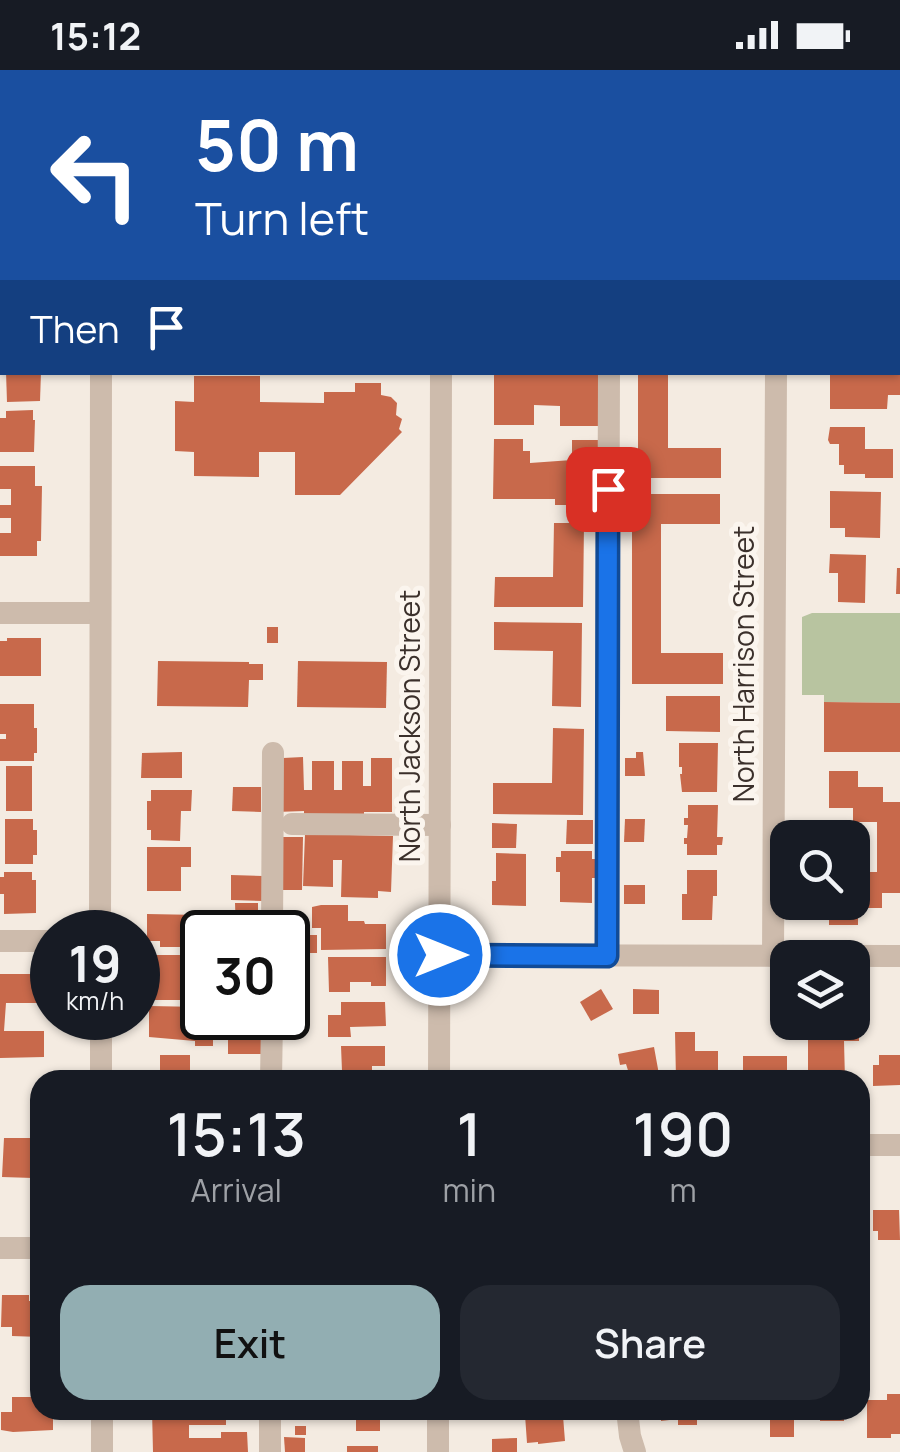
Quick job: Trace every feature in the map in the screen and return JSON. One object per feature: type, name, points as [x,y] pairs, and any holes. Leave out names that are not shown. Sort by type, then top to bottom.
[{"type":"street","points":[[100,910],[101,375]]},
{"type":"street","name":"North Jackson Street","points":[[440,1070],[441,375]]},
{"type":"street","points":[[607,956],[609,375]]},
{"type":"street","name":"North Harrison Street","points":[[773,940],[776,375]]},
{"type":"street","points":[[0,613],[100,613]]},
{"type":"street","points":[[272,910],[273,753]]},
{"type":"street","points":[[292,824],[440,825]]},
{"type":"street","points":[[0,941],[30,941]]},
{"type":"street","points":[[440,955],[770,956]]},
{"type":"street","points":[[870,956],[900,956]]},
{"type":"street","points":[[100,1040],[101,1070]]},
{"type":"street","points":[[272,1040],[272,1070]]},
{"type":"street","points":[[870,1145],[900,1145]]},
{"type":"street","points":[[0,1248],[30,1248]]},
{"type":"street","points":[[102,1420],[102,1452]]},
{"type":"street","points":[[270,1420],[270,1452]]},
{"type":"street","points":[[438,1420],[438,1452]]},
{"type":"street","points":[[628,1420],[635,1452]]},
{"type":"green space","points":[[812,613],[900,613],[900,703],[824,702],[824,695],[802,695],[802,617]]},
{"type":"building","points":[[6,375],[41,375],[40,401],[7,402]]},
{"type":"building","points":[[494,375],[600,375],[599,426],[560,426],[560,406],[534,405],[534,425],[494,425]]},
{"type":"building","points":[[638,375],[668,375],[668,448],[721,448],[721,478],[638,478]]},
{"type":"building","points":[[830,375],[900,375],[900,395],[888,395],[887,409],[830,409]]},
{"type":"building","points":[[194,376],[260,376],[260,402],[324,403],[324,392],[355,392],[355,383],[381,383],[381,395],[397,403],[396,415],[402,419],[402,432],[340,495],[295,495],[295,452],[259,452],[259,477],[194,476],[194,452],[175,451],[175,401],[194,402]]},
{"type":"building","points":[[33,410],[34,452],[0,452],[0,418],[6,418],[6,411]]},
{"type":"building","points":[[830,427],[865,427],[865,449],[893,449],[893,478],[844,474],[844,465],[839,465],[839,444],[830,444],[828,440]]},
{"type":"building","points":[[494,439],[523,439],[523,451],[530,451],[530,463],[572,460],[572,440],[599,440],[599,505],[555,505],[555,499],[493,499]]},
{"type":"building","points":[[0,466],[35,466],[35,486],[42,486],[37,556],[0,556],[0,533],[11,533],[11,518],[0,518],[0,505],[11,505],[11,489],[0,489]]},
{"type":"building","points":[[830,491],[881,492],[880,538],[845,537],[845,528],[830,528]]},
{"type":"building","points":[[632,494],[720,494],[720,524],[661,524],[661,653],[723,653],[723,684],[632,684]]},
{"type":"building","points":[[554,523],[584,523],[583,607],[494,607],[495,577],[553,577]]},
{"type":"building","points":[[830,554],[866,555],[865,603],[838,602],[838,573],[829,573]]},
{"type":"building","points":[[900,568],[900,594],[896,594]]},
{"type":"building","points":[[494,622],[582,623],[581,707],[552,706],[553,651],[494,650]]},
{"type":"building","points":[[267,627],[278,627],[278,643],[267,643]]},
{"type":"building","points":[[41,638],[41,676],[0,676],[0,641]]},
{"type":"building","points":[[158,661],[263,664],[263,680],[249,680],[248,707],[157,706]]},
{"type":"building","points":[[298,661],[387,662],[386,708],[297,707]]},
{"type":"building","points":[[666,696],[720,696],[720,732],[666,731]]},
{"type":"building","points":[[824,702],[900,703],[900,752],[824,752]]},
{"type":"building","points":[[0,704],[34,704],[34,761],[0,761],[0,739],[6,739],[6,734],[0,734]]},
{"type":"building","points":[[553,728],[584,729],[583,815],[493,814],[493,783],[552,783]]},
{"type":"building","points":[[679,743],[718,743],[717,792],[682,792]]},
{"type":"building","points":[[182,752],[182,778],[141,778],[142,753]]},
{"type":"building","points":[[636,752],[643,752],[645,776],[625,776],[625,758],[636,758]]},
{"type":"building","points":[[303,757],[304,790],[312,790],[312,761],[334,761],[334,790],[342,790],[342,761],[363,761],[363,786],[371,786],[371,758],[392,758],[392,812],[276,812],[283,758]]},
{"type":"building","points":[[6,766],[32,766],[32,811],[6,811]]},
{"type":"building","points":[[829,771],[858,771],[858,787],[883,787],[883,802],[900,802],[900,893],[882,893],[882,908],[870,908],[870,872],[877,872],[877,822],[853,820],[853,808],[829,808]]},
{"type":"building","points":[[233,787],[261,787],[261,812],[232,811]]},
{"type":"building","points":[[151,790],[192,790],[191,811],[181,811],[180,841],[151,840],[147,801],[151,801]]},
{"type":"building","points":[[688,805],[718,805],[717,837],[723,837],[722,845],[717,845],[717,855],[687,855],[684,838],[688,825],[684,825],[684,818],[688,818]]},
{"type":"building","points":[[5,819],[33,819],[37,855],[33,855],[33,864],[5,864]]},
{"type":"building","points":[[625,819],[645,819],[644,842],[624,842]]},
{"type":"building","points":[[567,820],[593,820],[593,844],[566,844]]},
{"type":"building","points":[[492,823],[517,824],[516,848],[492,848]]},
{"type":"building","points":[[305,834],[393,836],[391,892],[378,891],[378,898],[341,897],[342,860],[333,860],[333,887],[303,886]]},
{"type":"building","points":[[279,837],[303,837],[302,890],[278,890]]},
{"type":"building","points":[[147,847],[191,847],[191,867],[181,867],[181,891],[147,891]]},
{"type":"building","points":[[561,851],[592,851],[592,859],[597,859],[592,903],[560,902],[556,857],[561,857]]},
{"type":"building","points":[[496,853],[526,854],[526,906],[492,905]]},
{"type":"building","points":[[687,870],[717,870],[712,920],[682,920]]},
{"type":"building","points":[[4,872],[32,872],[32,880],[36,880],[36,910],[4,914],[0,877],[4,877]]},
{"type":"building","points":[[231,875],[263,876],[263,901],[231,900]]},
{"type":"building","points":[[624,885],[645,885],[645,904],[624,904]]},
{"type":"building","points":[[235,903],[258,903],[258,910],[235,910]]},
{"type":"building","points":[[348,905],[348,921],[386,924],[386,949],[321,950],[321,928],[312,928],[312,907]]},
{"type":"building","points":[[160,914],[180,915],[180,947],[160,947]]},
{"type":"building","points":[[829,920],[858,920],[858,925],[829,925]]},
{"type":"building","points":[[310,935],[317,935],[317,953],[310,953]]},
{"type":"building","points":[[160,955],[180,955],[180,1000],[160,1000]]},
{"type":"building","points":[[328,957],[386,957],[386,986],[350,982],[350,992],[329,992]]},
{"type":"building","points":[[0,974],[30,974],[30,1003],[6,1003],[4,1031],[30,1031],[30,1040],[44,1040],[44,1057],[0,1058]]},
{"type":"building","points":[[601,989],[613,1009],[591,1021],[580,1002]]},
{"type":"building","points":[[633,989],[659,990],[659,1014],[633,1014]]},
{"type":"building","points":[[341,1002],[385,1002],[386,1026],[350,1027],[351,1037],[328,1037],[328,1015],[341,1015]]},
{"type":"building","points":[[160,1006],[180,1007],[180,1040],[160,1038]]},
{"type":"building","points":[[675,1032],[695,1032],[695,1051],[718,1051],[718,1070],[676,1070]]},
{"type":"building","points":[[184,1040],[213,1040],[213,1046],[195,1046],[195,1041]]},
{"type":"building","points":[[228,1040],[265,1040],[265,1054],[228,1054]]},
{"type":"building","points":[[808,1040],[859,1040],[844,1041],[845,1070],[808,1070]]},
{"type":"building","points":[[341,1046],[385,1046],[385,1066],[342,1070]]},
{"type":"building","points":[[654,1047],[658,1070],[628,1070],[626,1064],[620,1065],[618,1054]]},
{"type":"building","points":[[160,1055],[190,1055],[190,1070],[160,1070]]},
{"type":"building","points":[[879,1055],[900,1055],[900,1085],[873,1086],[873,1065],[879,1065]]},
{"type":"building","points":[[743,1056],[787,1056],[787,1070],[743,1070]]},
{"type":"building","points":[[4,1138],[30,1138],[30,1178],[2,1177]]},
{"type":"building","points":[[873,1210],[899,1210],[900,1240],[878,1240],[878,1231],[873,1231]]},
{"type":"building","points":[[2,1295],[29,1295],[30,1337],[12,1336],[12,1327],[1,1327]]},
{"type":"building","points":[[887,1394],[900,1394],[900,1434],[867,1438],[870,1400],[887,1400]]},
{"type":"building","points":[[12,1397],[30,1397],[30,1420],[53,1420],[53,1430],[1,1430],[1,1412],[12,1412]]},
{"type":"building","points":[[152,1420],[226,1420],[226,1425],[189,1425],[189,1438],[221,1438],[221,1432],[247,1432],[248,1452],[153,1452]]},
{"type":"building","points":[[356,1420],[380,1420],[380,1431],[356,1431]]},
{"type":"building","points":[[525,1420],[563,1420],[565,1441],[527,1443]]},
{"type":"building","points":[[678,1420],[697,1420],[697,1425],[678,1425]]},
{"type":"building","points":[[770,1420],[794,1420],[794,1437],[770,1437]]},
{"type":"building","points":[[295,1426],[306,1426],[306,1435],[295,1435]]},
{"type":"building","points":[[284,1437],[305,1438],[305,1452],[285,1452]]},
{"type":"building","points":[[517,1438],[517,1452],[492,1452],[492,1439]]},
{"type":"building","points":[[347,1446],[378,1446],[378,1452],[347,1452]]},
{"type":"route","points":[[440,955],[607,956],[608,489]]}]
